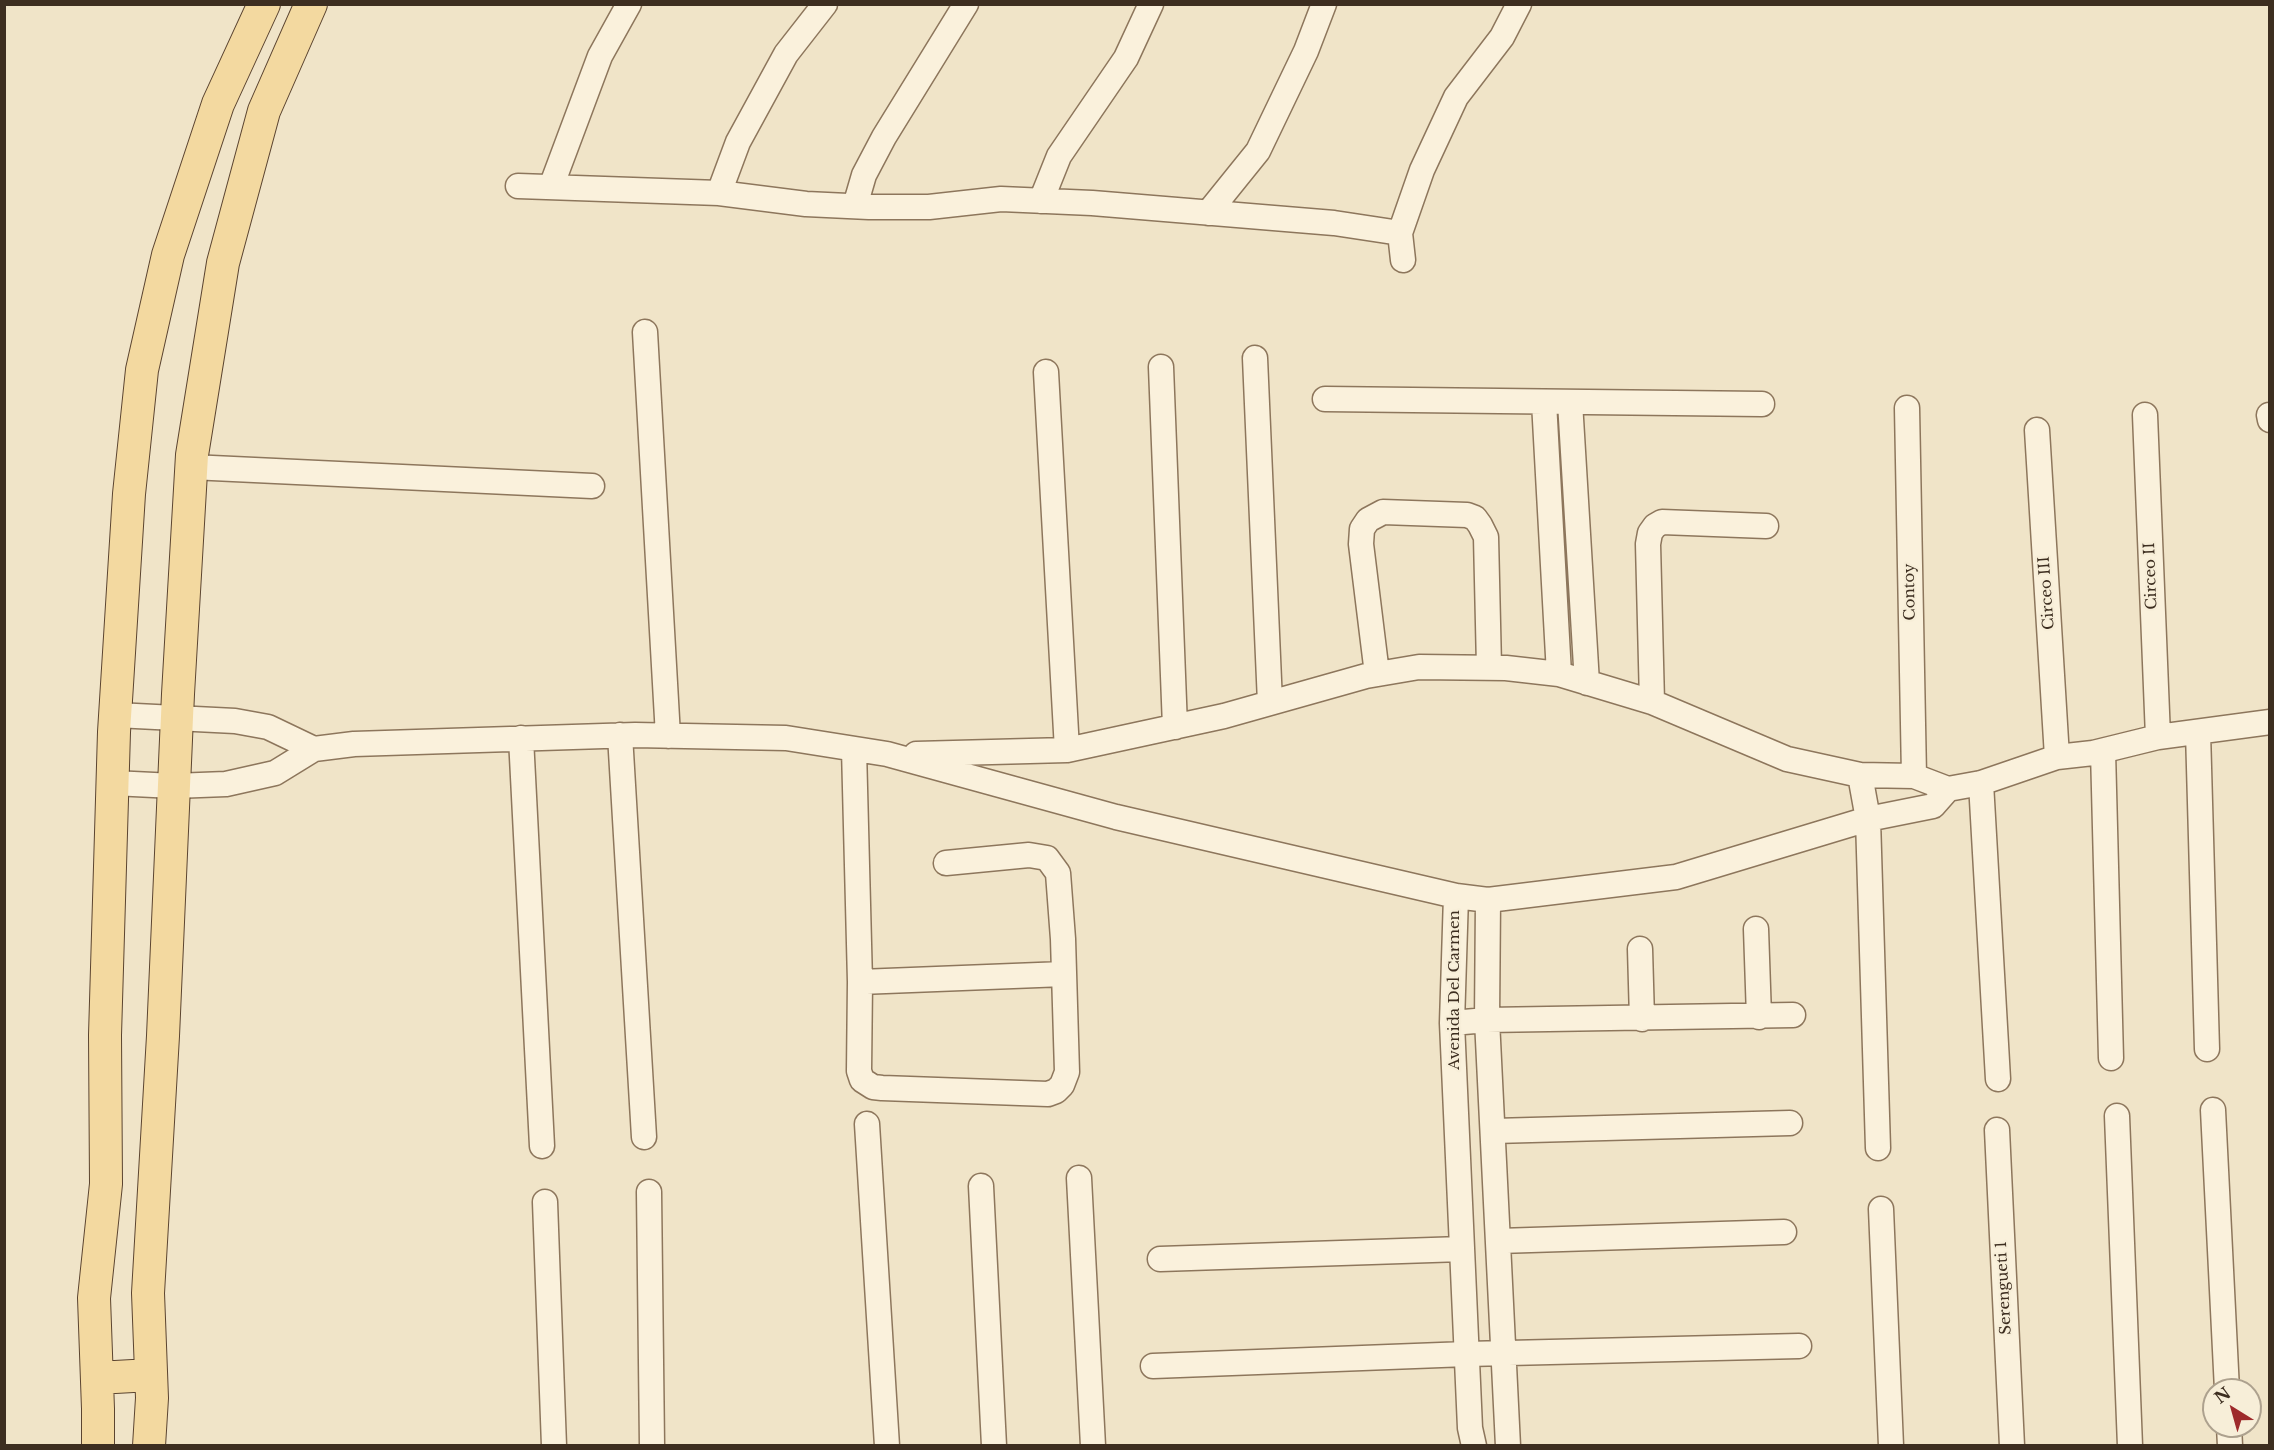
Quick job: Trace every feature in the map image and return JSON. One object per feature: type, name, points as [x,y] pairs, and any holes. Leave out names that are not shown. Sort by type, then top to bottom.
[{"type":"main road","points":[[98,1446],[94,1298],[106,1184],[105,1035],[113,783],[129,494],[142,370],[171,244],[218,104],[264,4]]},
{"type":"main road","points":[[149,1446],[151,1375],[148,1293],[164,1036],[177,719],[191,466],[223,263],[264,111],[311,4]]},
{"type":"main road","points":[[97,1378],[151,1375]]},
{"type":"street","points":[[551,187],[600,56],[629,4]]},
{"type":"street","points":[[719,193],[738,142],[786,54],[825,4]]},
{"type":"street","points":[[855,206],[864,175],[884,137],[966,4]]},
{"type":"street","points":[[1041,201],[1059,156],[1126,58],[1151,4]]},
{"type":"street","points":[[1208,213],[1258,151],[1306,51],[1324,4]]},
{"type":"street","points":[[1403,260],[1400,233],[1422,170],[1456,97],[1503,37],[1519,4]]},
{"type":"street","points":[[518,186],[719,193],[806,204],[855,206],[929,207],[1001,199],[1041,201],[1334,223],[1400,233]]},
{"type":"street","points":[[645,332],[668,736]]},
{"type":"street","points":[[1255,358],[1270,704]]},
{"type":"street","points":[[1161,367],[1175,727]]},
{"type":"street","points":[[1046,372],[1067,750]]},
{"type":"street","points":[[1325,399],[1762,404]]},
{"type":"street","points":[[1544,402],[1559,674]]},
{"type":"street","points":[[1570,402],[1587,683]]},
{"type":"street","name":"Contoy","points":[[1907,408],[1914,776]]},
{"type":"street","name":"Circeo II","points":[[2145,415],[2158,737]]},
{"type":"street","points":[[2269,415],[2270,420]]},
{"type":"street","name":"Circeo III","points":[[2037,430],[2057,757]]},
{"type":"street","points":[[191,466],[592,486]]},
{"type":"street","points":[[1377,674],[1361,544],[1362,530],[1368,520],[1383,512],[1467,515],[1475,518],[1480,525],[1486,537],[1489,667]]},
{"type":"street","points":[[1652,702],[1648,544],[1655,526],[1662,522],[1766,526]]},
{"type":"street","points":[[887,754],[1067,750],[1270,704],[1377,674],[1419,667],[1489,667],[1559,674],[1652,702],[1787,759],[1860,775],[1914,776],[1948,789],[1981,783],[2057,757],[2103,751],[2158,737],[2270,722]]},
{"type":"street","points":[[116,716],[235,721],[268,727],[314,749]]},
{"type":"street","points":[[2198,732],[2207,1049]]},
{"type":"street","points":[[620,735],[644,1137]]},
{"type":"street","points":[[113,783],[174,786],[226,784],[275,773],[314,749],[354,744],[620,735],[786,738],[887,754],[1116,817],[1456,896]]},
{"type":"street","points":[[521,738],[542,1146]]},
{"type":"street","points":[[854,749],[860,982],[859,1071],[862,1080],[866,1084],[882,1088],[1048,1094],[1060,1088],[1067,1072],[1058,873],[1047,858],[1029,855],[946,863]]},
{"type":"street","points":[[2103,751],[2111,1058]]},
{"type":"street","points":[[1024,792],[1027,752]]},
{"type":"street","points":[[1860,775],[1868,819],[1878,1148]]},
{"type":"street","points":[[1981,783],[1998,1079]]},
{"type":"street","name":"Avenida Del Carmen","points":[[1474,1446],[1470,1428],[1452,1023],[1456,896],[1488,900],[1676,877],[1868,819],[1933,806],[1948,789]]},
{"type":"street","points":[[1488,900],[1487,1020],[1508,1446]]},
{"type":"street","points":[[1756,930],[1759,1017]]},
{"type":"street","points":[[1640,949],[1642,1018]]},
{"type":"street","points":[[860,982],[1064,974]]},
{"type":"street","points":[[1452,1023],[1487,1020],[1793,1015]]},
{"type":"street","points":[[2213,1110],[2227,1378]]},
{"type":"street","points":[[2116,1116],[2130,1446]]},
{"type":"street","points":[[1494,1131],[1790,1122]]},
{"type":"street","points":[[867,1124],[886,1446]]},
{"type":"street","name":"Serengueti 1","points":[[1997,1130],[2012,1446]]},
{"type":"street","points":[[1079,1178],[1093,1446]]},
{"type":"street","points":[[981,1186],[994,1446]]},
{"type":"street","points":[[649,1192],[652,1446]]},
{"type":"street","points":[[545,1202],[554,1446]]},
{"type":"street","points":[[1881,1209],[1891,1446]]},
{"type":"street","points":[[1499,1241],[1784,1232]]},
{"type":"street","points":[[1160,1259],[1462,1249]]},
{"type":"street","points":[[1153,1366],[1467,1354],[1799,1346]]}]
